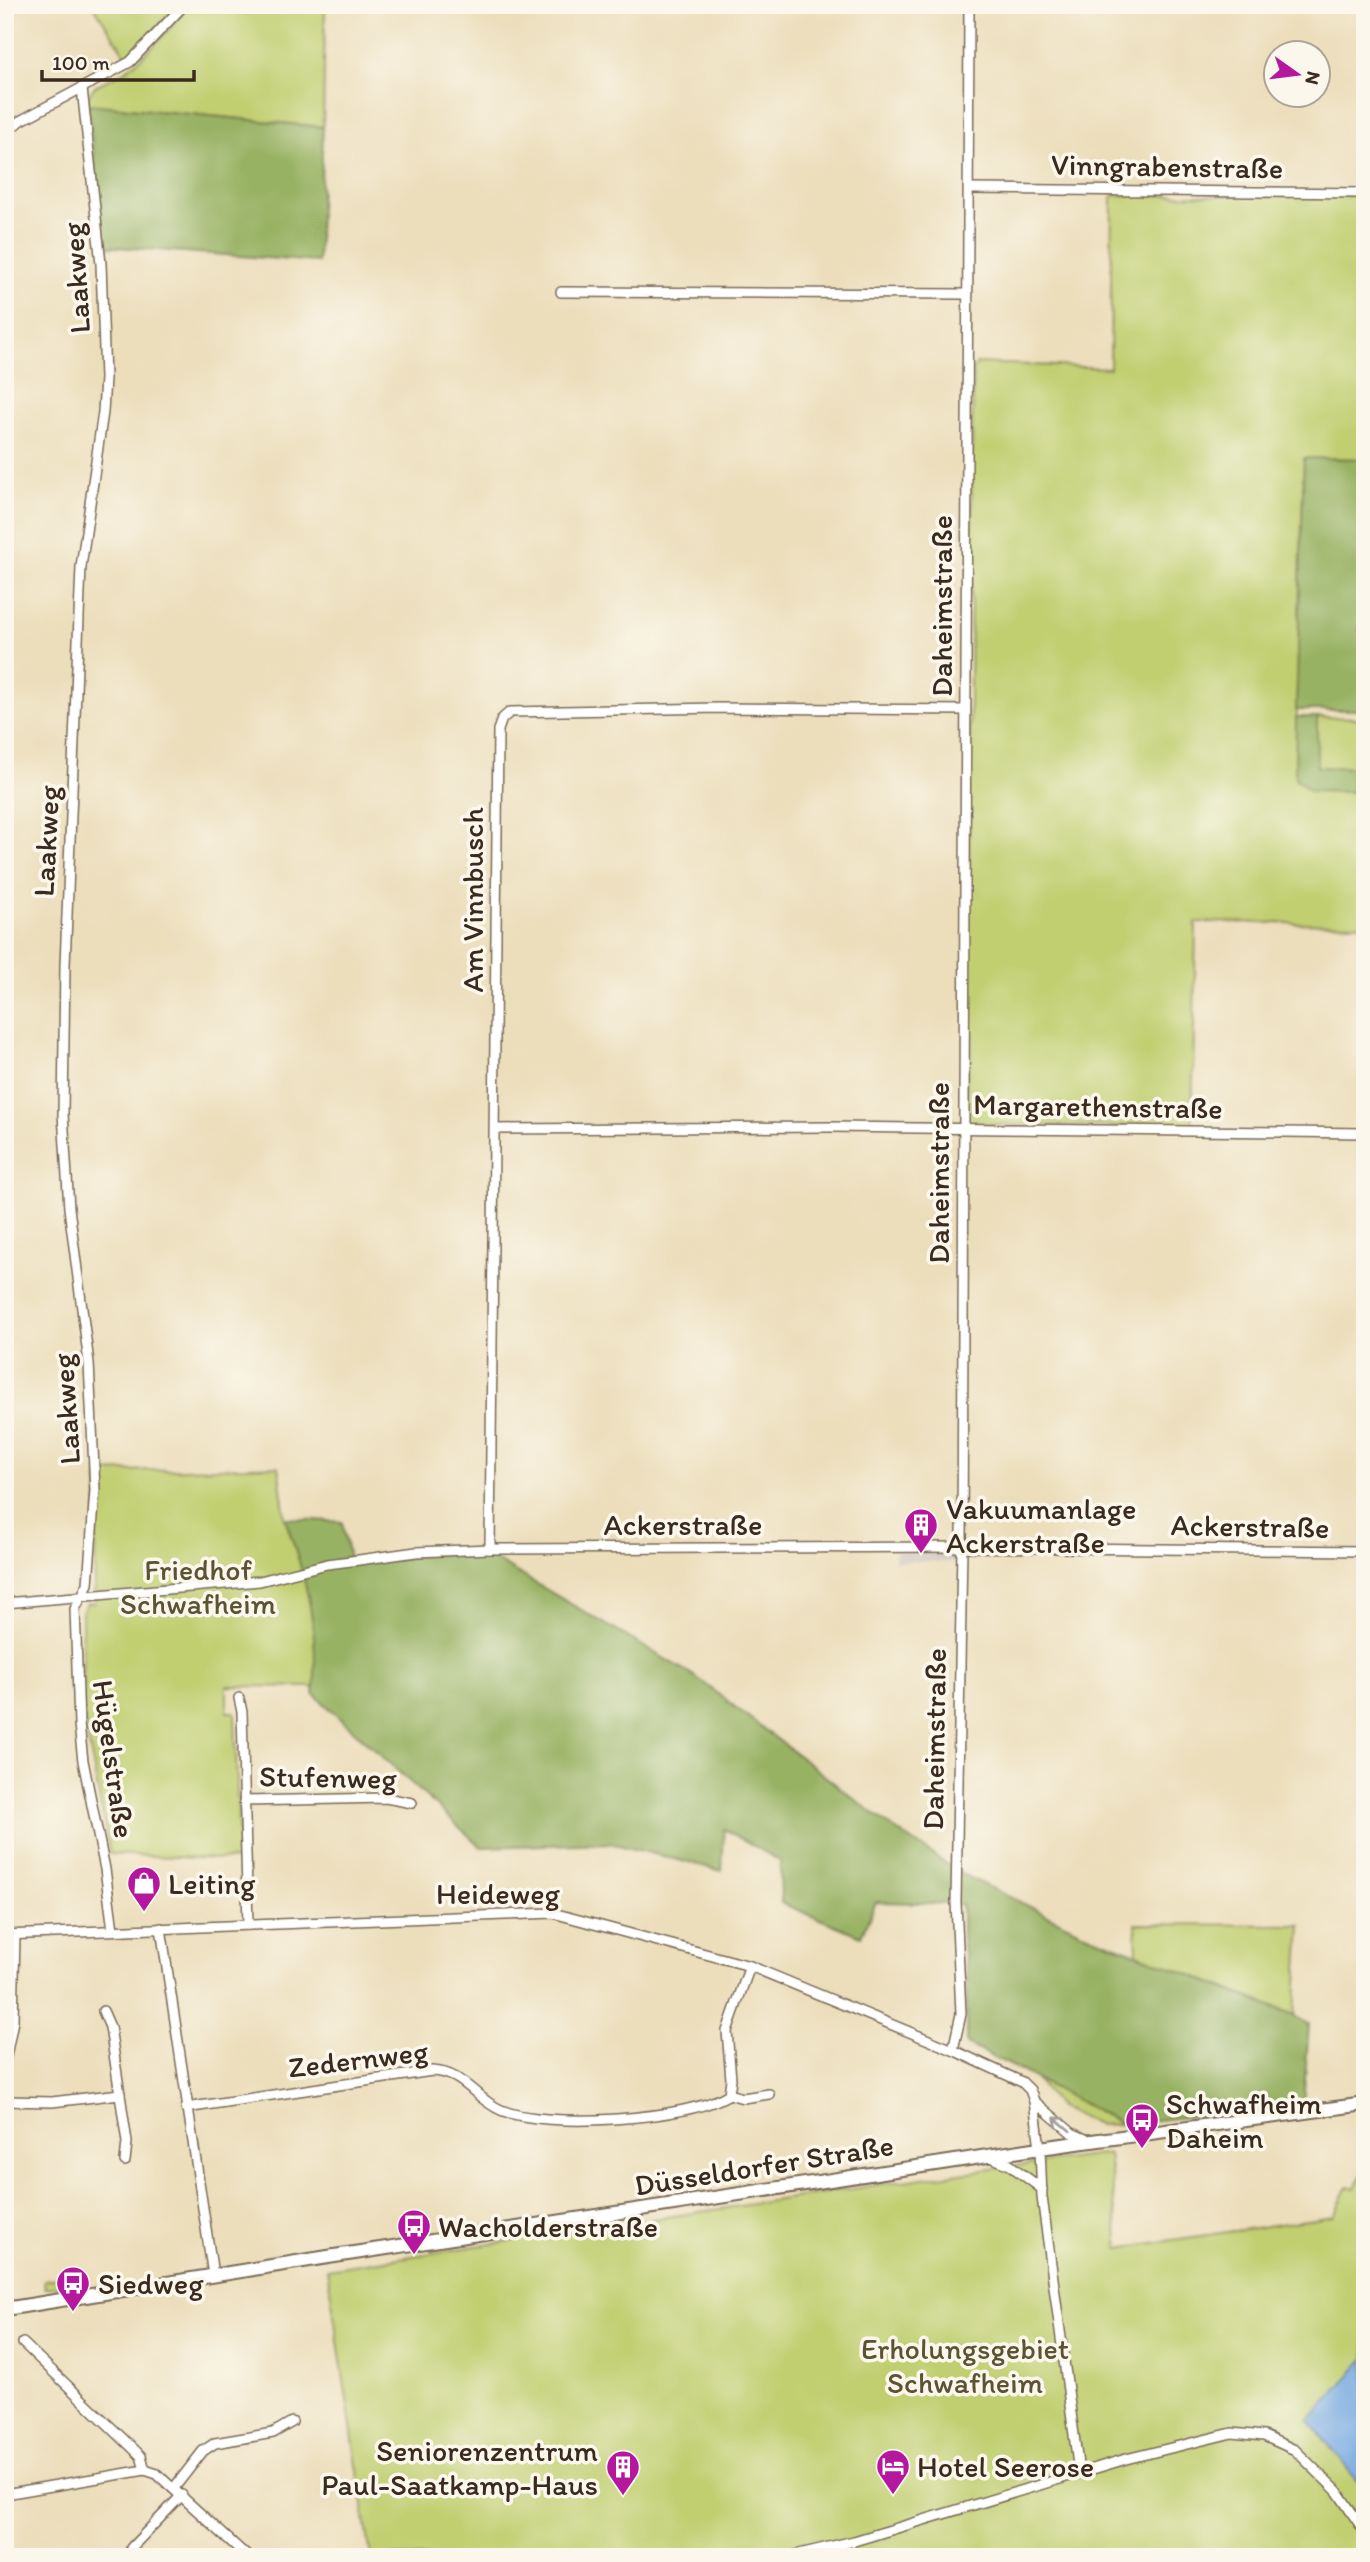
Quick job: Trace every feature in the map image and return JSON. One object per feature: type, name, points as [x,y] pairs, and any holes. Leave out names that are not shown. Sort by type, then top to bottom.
[{"type":"main road","name":"Düsseldorfer Straße","points":[[5,2309],[1040,2148],[1365,2104]]},
{"type":"street","points":[[5,132],[130,62],[184,5]]},
{"type":"street","name":"Daheimstraße","points":[[953,2050],[961,2014],[956,1893],[962,1547],[969,5]]},
{"type":"street","name":"Laakweg","points":[[82,88],[101,264],[105,378],[103,412],[81,567],[65,964],[63,1114],[69,1208],[89,1363],[96,1490],[88,1584],[83,1595]]},
{"type":"street","name":"Vinngrabenstraße","points":[[969,189],[1365,193]]},
{"type":"street","points":[[561,292],[967,295]]},
{"type":"street","name":"Am Vinnbusch","points":[[490,1549],[498,730],[502,719],[510,712],[719,708],[965,710]]},
{"type":"street","name":"Margarethenstraße","points":[[495,1129],[830,1127],[1365,1133]]},
{"type":"street","name":"Ackerstraße","points":[[5,1602],[260,1581],[338,1563],[416,1552],[490,1549],[962,1547],[1365,1551]]},
{"type":"street","name":"Hügelstraße","points":[[83,1595],[75,1609],[79,1724],[113,1930]]},
{"type":"street","name":"Stufenweg","points":[[239,1698],[242,1712],[248,1925]]},
{"type":"street","name":"Stufenweg","points":[[244,1801],[386,1798],[412,1803]]},
{"type":"street","name":"Heideweg","points":[[10,1935],[553,1913],[750,1966],[953,2050],[1022,2082],[1030,2090],[1034,2101],[1072,2133],[1092,2142]]},
{"type":"street","points":[[161,1928],[213,2276]]},
{"type":"street","points":[[5,2061],[13,2021],[10,1935]]},
{"type":"street","points":[[729,2094],[731,2079],[727,2031],[750,1966]]},
{"type":"street","points":[[103,2011],[110,2027],[120,2094],[127,2142],[125,2161]]},
{"type":"street","name":"Zedernweg","points":[[186,2108],[432,2071],[456,2077],[493,2106],[504,2111],[533,2118],[582,2122],[688,2109],[716,2102],[729,2094],[743,2098],[769,2094]]},
{"type":"street","points":[[5,2101],[52,2102],[120,2094]]},
{"type":"street","points":[[1034,2101],[1042,2189],[1079,2472]]},
{"type":"street","points":[[991,2157],[1010,2165],[1042,2189]]},
{"type":"street","points":[[23,2343],[141,2456],[145,2470]]},
{"type":"street","points":[[174,2488],[203,2451],[215,2443],[273,2432],[292,2422]]},
{"type":"street","points":[[787,2557],[854,2540],[1079,2472],[1232,2433],[1265,2436],[1295,2450],[1337,2491],[1365,2532]]},
{"type":"street","points":[[5,2494],[145,2470],[157,2474],[174,2488],[248,2557]]},
{"type":"street","points":[[131,2548],[182,2495]]},
{"type":"shaded area","points":[[895,1551],[957,1552],[957,1562],[895,1561]]},
{"type":"green space","points":[[93,5],[167,5],[171,12],[128,59]]},
{"type":"green space","points":[[190,5],[325,5],[323,127],[88,104],[88,97],[95,87],[134,64]]},
{"type":"green space","points":[[88,104],[323,127],[318,262],[104,246]]},
{"type":"green space","points":[[1112,195],[1365,196],[1365,459],[1304,458],[1295,777],[1310,791],[1365,792],[1365,924],[1196,922],[1192,1128],[969,1124],[966,1116],[973,370],[977,363],[1110,368]]},
{"type":"green space","points":[[1304,458],[1365,459],[1365,614],[1359,628],[1365,651],[1365,710],[1296,710]]},
{"type":"green space","points":[[1296,717],[1317,717],[1317,767],[1365,768],[1365,792],[1310,791],[1295,778]]},
{"type":"green space","points":[[1317,717],[1365,718],[1365,768],[1316,767]]},
{"type":"green space","name":"Friedhof Schwafheim","points":[[278,1466],[285,1518],[305,1576],[315,1625],[314,1694],[314,1687],[227,1686],[227,1712],[235,1712],[239,1860],[110,1854],[83,1713],[82,1612],[87,1603],[94,1603],[98,1472]]},
{"type":"green space","points":[[285,1518],[342,1522],[350,1565],[418,1556],[482,1552],[696,1677],[886,1823],[960,1873],[1086,1934],[1309,2024],[1303,2104],[1122,2124],[966,2044],[967,1975],[962,1938],[962,1904],[876,1902],[861,1936],[781,1903],[780,1861],[724,1829],[722,1871],[610,1843],[481,1847],[314,1694],[315,1647],[310,1604]]},
{"type":"green space","points":[[1136,1924],[1301,1925],[1295,2015],[1137,1954]]},
{"type":"green space","points":[[1036,2079],[1122,2124],[1100,2125],[1059,2107]]},
{"type":"green space","name":"Erholungsgebiet Schwafheim","points":[[1109,2154],[1119,2248],[1334,2216],[1348,2186],[1355,2188],[1365,2168],[1365,2557],[371,2557],[327,2269],[929,2177]]},
{"type":"green space","points":[[71,2276],[72,2284],[45,2288],[44,2280]]},
{"type":"water","points":[[1365,2359],[1365,2491],[1309,2420]]},
{"type":"place","name":"Vakuumanlage Ackerstraße","points":[[921,1555]]},
{"type":"place","name":"Leiting","points":[[144,1913]]},
{"type":"place","name":"Schwafheim Daheim","points":[[1142,2150]]},
{"type":"place","name":"Wacholderstraße","points":[[414,2256]]},
{"type":"place","name":"Siedweg","points":[[73,2313]]},
{"type":"place","name":"Hotel Seerose","points":[[893,2496]]},
{"type":"place","name":"Seniorenzentrum Paul-Saatkamp-Haus","points":[[623,2497]]}]
